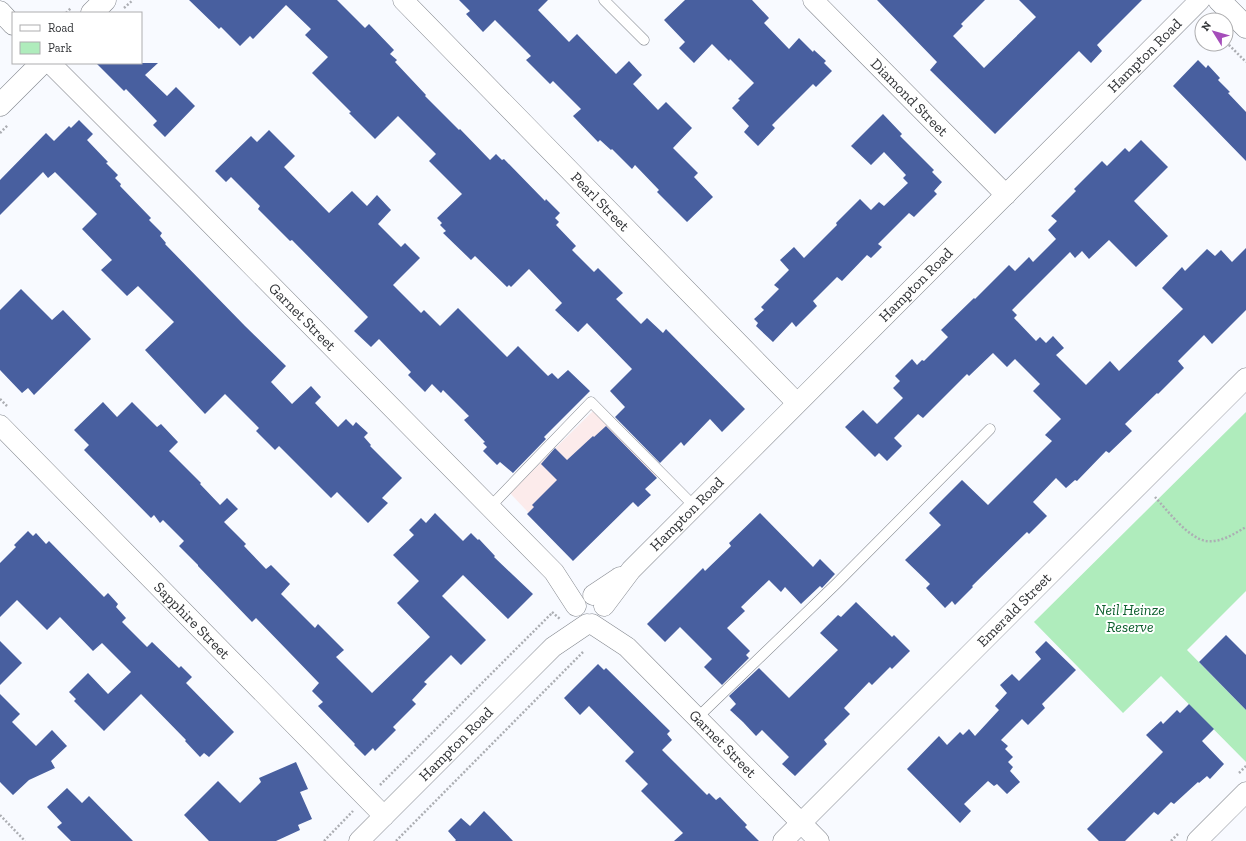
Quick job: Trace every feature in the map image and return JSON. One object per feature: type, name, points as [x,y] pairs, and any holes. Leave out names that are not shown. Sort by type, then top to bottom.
[{"type":"street","points":[[93,12],[105,0]]},
{"type":"street","name":"Pearl Street","points":[[403,0],[797,403]]},
{"type":"street","name":"Diamond Street","points":[[813,0],[1006,195]]},
{"type":"street","name":"Hampton Road","points":[[359,841],[1200,0]]},
{"type":"street","points":[[1219,0],[1246,27]]},
{"type":"street","points":[[0,11],[12,24]]},
{"type":"street","points":[[0,105],[41,64]]},
{"type":"street","name":"Garnet Street","points":[[51,64],[819,841]]},
{"type":"street","name":"Emerald Street","points":[[783,841],[1246,378]]},
{"type":"street","name":"Sapphire Street","points":[[0,425],[384,816]]},
{"type":"street","points":[[1197,841],[1246,792]]},
{"type":"lane","points":[[604,0],[644,40]]},
{"type":"lane","points":[[490,507],[591,402],[694,506]]},
{"type":"lane","points":[[697,718],[836,584],[990,429]]},
{"type":"path","points":[[1234,50],[1246,62]]},
{"type":"path","points":[[1155,497],[1183,527],[1205,541],[1220,540],[1246,527]]},
{"type":"path","points":[[324,841],[552,613]]},
{"type":"path","points":[[396,841],[584,652]]},
{"type":"path","points":[[0,815],[26,841]]},
{"type":"shaded area","points":[[593,411],[657,476],[573,560],[510,493]]},
{"type":"green space","name":"Neil Heinze Reserve","points":[[1246,412],[1246,591],[1187,650],[1246,710],[1246,762],[1161,676],[1123,713],[1034,622]]},
{"type":"building","points":[[189,0],[337,0],[365,28],[369,24],[394,50],[390,54],[397,60],[395,62],[426,95],[425,96],[490,160],[496,154],[502,160],[504,159],[545,201],[546,199],[560,213],[555,218],[559,222],[556,225],[576,246],[572,250],[594,272],[598,268],[623,293],[616,299],[641,324],[647,318],[663,333],[666,329],[745,409],[722,432],[710,419],[684,446],[681,442],[660,463],[615,417],[625,407],[610,391],[632,369],[587,323],[578,332],[555,310],[562,303],[529,269],[511,287],[509,285],[507,287],[475,256],[471,260],[443,233],[446,231],[440,225],[442,223],[437,218],[462,194],[429,161],[436,154],[398,116],[375,139],[349,113],[351,112],[312,73],[328,57],[305,35],[311,29],[286,5],[253,39],[250,36],[240,46],[221,27],[219,29]]},
{"type":"building","points":[[459,0],[548,0],[538,10],[569,42],[577,34],[616,74],[629,61],[642,75],[633,84],[658,110],[666,102],[692,128],[673,148],[698,173],[694,177],[713,197],[687,222],[657,192],[659,190],[635,165],[632,169],[612,149],[611,150],[600,140],[598,142],[573,116],[581,109],[553,81],[550,84],[526,60],[531,56],[495,20],[483,32],[466,14],[470,11]]},
{"type":"building","points":[[685,0],[752,0],[769,18],[764,23],[789,49],[799,38],[813,52],[814,50],[826,61],[824,63],[832,71],[816,87],[813,84],[772,125],[775,128],[758,146],[744,132],[749,126],[732,108],[740,100],[738,99],[754,83],[730,59],[729,61],[712,44],[694,63],[679,48],[685,42],[664,20]]},
{"type":"building","points":[[877,0],[985,0],[961,24],[963,26],[953,36],[984,68],[1036,17],[1019,0],[1142,0],[1097,45],[1102,51],[1091,63],[1079,51],[995,134],[930,70],[937,62]]},
{"type":"building","points":[[1198,60],[1206,68],[1208,65],[1220,78],[1218,80],[1246,112],[1246,161],[1173,86]]},
{"type":"building","points":[[158,63],[145,75],[167,96],[176,87],[195,106],[165,137],[153,125],[157,121],[126,89],[124,91],[97,64]]},
{"type":"building","points":[[883,114],[902,134],[900,136],[934,170],[932,172],[942,182],[934,191],[937,194],[914,217],[909,213],[878,244],[882,247],[871,258],[867,255],[842,281],[837,277],[813,301],[817,306],[796,327],[792,322],[773,342],[756,326],[758,323],[754,319],[764,310],[761,307],[779,289],[774,285],[789,270],[780,260],[794,247],[804,258],[837,225],[836,223],[860,199],[871,210],[879,202],[884,206],[908,183],[903,178],[906,175],[884,152],[871,165],[851,146]]},
{"type":"building","points":[[79,120],[93,134],[87,140],[118,175],[115,178],[121,184],[120,186],[151,218],[149,220],[162,233],[160,236],[166,243],[165,244],[286,366],[271,382],[292,404],[311,386],[321,397],[315,403],[338,427],[346,419],[353,426],[356,422],[368,433],[364,437],[371,445],[370,446],[402,478],[382,498],[388,503],[368,523],[337,492],[331,498],[279,446],[275,450],[256,431],[259,428],[225,394],[205,414],[145,350],[174,322],[138,286],[127,296],[101,270],[112,260],[82,229],[97,214],[55,172],[48,178],[43,172],[0,215],[0,180],[46,133],[54,141],[69,126],[71,128]]},
{"type":"building","points":[[269,130],[295,156],[284,167],[329,213],[352,191],[367,206],[377,195],[391,210],[378,224],[401,247],[405,243],[420,258],[393,285],[421,313],[424,310],[440,326],[458,308],[507,357],[518,346],[548,376],[552,373],[558,379],[568,370],[590,391],[544,437],[546,439],[513,473],[500,462],[497,465],[483,451],[487,447],[483,443],[485,442],[464,420],[469,416],[443,390],[441,393],[432,384],[425,392],[408,375],[411,372],[379,339],[371,347],[354,331],[368,317],[292,240],[290,241],[258,209],[260,206],[231,177],[226,182],[215,171],[251,136],[257,142]]},
{"type":"building","points":[[1141,140],[1168,167],[1134,201],[1168,236],[1136,267],[1109,240],[1089,259],[1082,251],[1075,258],[1070,252],[1012,310],[1017,315],[1014,318],[1036,341],[1040,337],[1046,343],[1053,336],[1064,348],[1056,355],[1086,385],[1110,361],[1119,371],[1183,309],[1162,288],[1182,267],[1185,271],[1207,249],[1215,256],[1221,250],[1232,262],[1246,248],[1246,310],[1212,344],[1204,335],[1178,361],[1184,368],[1125,424],[1132,431],[1109,453],[1106,451],[1077,481],[1075,480],[1066,488],[1056,478],[1033,502],[1047,516],[1029,534],[1027,532],[972,586],[973,587],[955,605],[952,601],[945,608],[926,588],[930,584],[905,560],[941,525],[929,513],[962,480],[988,505],[1052,441],[1045,435],[1061,419],[1033,391],[1040,384],[1015,359],[1007,367],[993,353],[969,376],[967,374],[923,418],[918,414],[894,438],[902,446],[887,461],[879,453],[875,457],[845,427],[863,410],[877,424],[903,398],[893,388],[900,381],[895,376],[912,359],[917,365],[922,360],[924,361],[948,337],[941,330],[1009,265],[1015,271],[1029,257],[1033,262],[1056,239],[1048,230],[1057,221],[1051,216],[1076,191],[1074,189],[1102,161],[1107,166],[1125,148],[1129,152]]},
{"type":"building","points":[[21,289],[52,320],[63,310],[91,339],[34,395],[28,388],[22,393],[0,370],[0,310]]},
{"type":"building","points":[[103,402],[117,417],[132,402],[157,427],[161,424],[178,442],[169,451],[201,483],[200,484],[220,505],[227,498],[238,509],[224,522],[246,544],[244,546],[266,569],[271,565],[290,584],[281,594],[315,628],[318,624],[344,650],[336,657],[372,693],[430,637],[397,603],[419,581],[393,555],[414,535],[409,530],[421,518],[426,523],[435,513],[463,541],[471,533],[478,540],[479,539],[495,556],[494,557],[533,594],[508,619],[463,575],[442,596],[486,640],[461,665],[451,655],[424,682],[427,684],[412,700],[416,704],[393,727],[396,730],[375,751],[373,748],[365,756],[318,706],[323,702],[312,691],[319,683],[256,618],[252,622],[198,566],[179,546],[184,541],[163,520],[160,523],[154,515],[151,518],[84,450],[89,445],[74,430]]},
{"type":"building","points":[[606,426],[657,478],[645,489],[651,495],[638,507],[633,502],[573,561],[527,514],[534,507],[532,505],[557,480],[541,464],[555,448],[567,460]]},
{"type":"building","points":[[760,513],[813,567],[820,559],[835,574],[822,588],[820,586],[801,604],[785,587],[781,592],[769,580],[741,607],[745,611],[727,628],[750,651],[746,655],[749,658],[722,685],[704,667],[712,659],[680,627],[665,642],[647,624],[703,568],[705,571],[731,546],[729,543]]},
{"type":"building","points":[[28,531],[33,536],[36,533],[46,544],[49,541],[104,597],[108,593],[118,604],[116,607],[126,618],[122,622],[147,647],[152,642],[179,668],[181,666],[192,677],[186,683],[234,732],[209,757],[204,753],[200,757],[185,741],[186,740],[141,694],[104,731],[74,701],[76,699],[69,692],[88,673],[108,694],[131,672],[102,643],[93,651],[60,617],[47,630],[17,600],[0,617],[0,563],[16,547],[14,545]]},
{"type":"building","points":[[856,602],[892,637],[894,635],[910,651],[892,669],[890,667],[872,685],[869,682],[844,708],[850,714],[824,740],[827,744],[795,776],[782,764],[789,757],[762,730],[756,736],[730,710],[736,704],[729,696],[759,668],[789,698],[838,650],[820,633],[838,615],[841,617]]},
{"type":"building","points":[[1226,635],[1246,655],[1246,710],[1199,662]]},
{"type":"building","points":[[0,641],[22,663],[0,685]]},
{"type":"building","points":[[1046,641],[1076,670],[1042,704],[1045,708],[1028,725],[1022,719],[1001,740],[1008,746],[1005,749],[1013,757],[1008,762],[1013,767],[1010,771],[1020,782],[1007,794],[997,784],[994,786],[988,781],[964,804],[971,811],[960,823],[907,769],[939,736],[947,745],[960,732],[963,735],[969,729],[975,736],[999,710],[995,706],[1007,693],[1000,685],[1012,674],[1019,681],[1041,659],[1035,652]]},
{"type":"building","points":[[598,664],[604,670],[606,668],[670,731],[667,734],[672,740],[662,750],[707,795],[709,793],[716,800],[720,797],[747,825],[745,827],[759,841],[674,841],[683,833],[641,791],[648,784],[625,761],[634,752],[589,706],[580,715],[564,698]]},
{"type":"building","points":[[0,694],[20,714],[12,722],[36,746],[52,730],[67,746],[51,761],[55,768],[29,780],[13,795],[0,782]]},
{"type":"building","points":[[1189,704],[1214,729],[1202,741],[1224,764],[1210,779],[1207,776],[1199,783],[1198,782],[1174,804],[1171,802],[1158,815],[1154,812],[1125,841],[1099,841],[1087,829],[1163,752],[1146,735],[1161,721],[1163,724],[1177,710],[1180,713]]},
{"type":"building","points":[[296,762],[308,789],[300,792],[312,819],[298,825],[300,830],[276,841],[209,841],[184,815],[218,781],[240,803],[261,782],[259,778]]},
{"type":"building","points":[[67,788],[82,803],[89,796],[133,841],[71,841],[57,827],[62,823],[47,807]]},
{"type":"building","points":[[484,811],[513,841],[455,841],[456,840],[448,831],[461,818],[470,826]]}]
